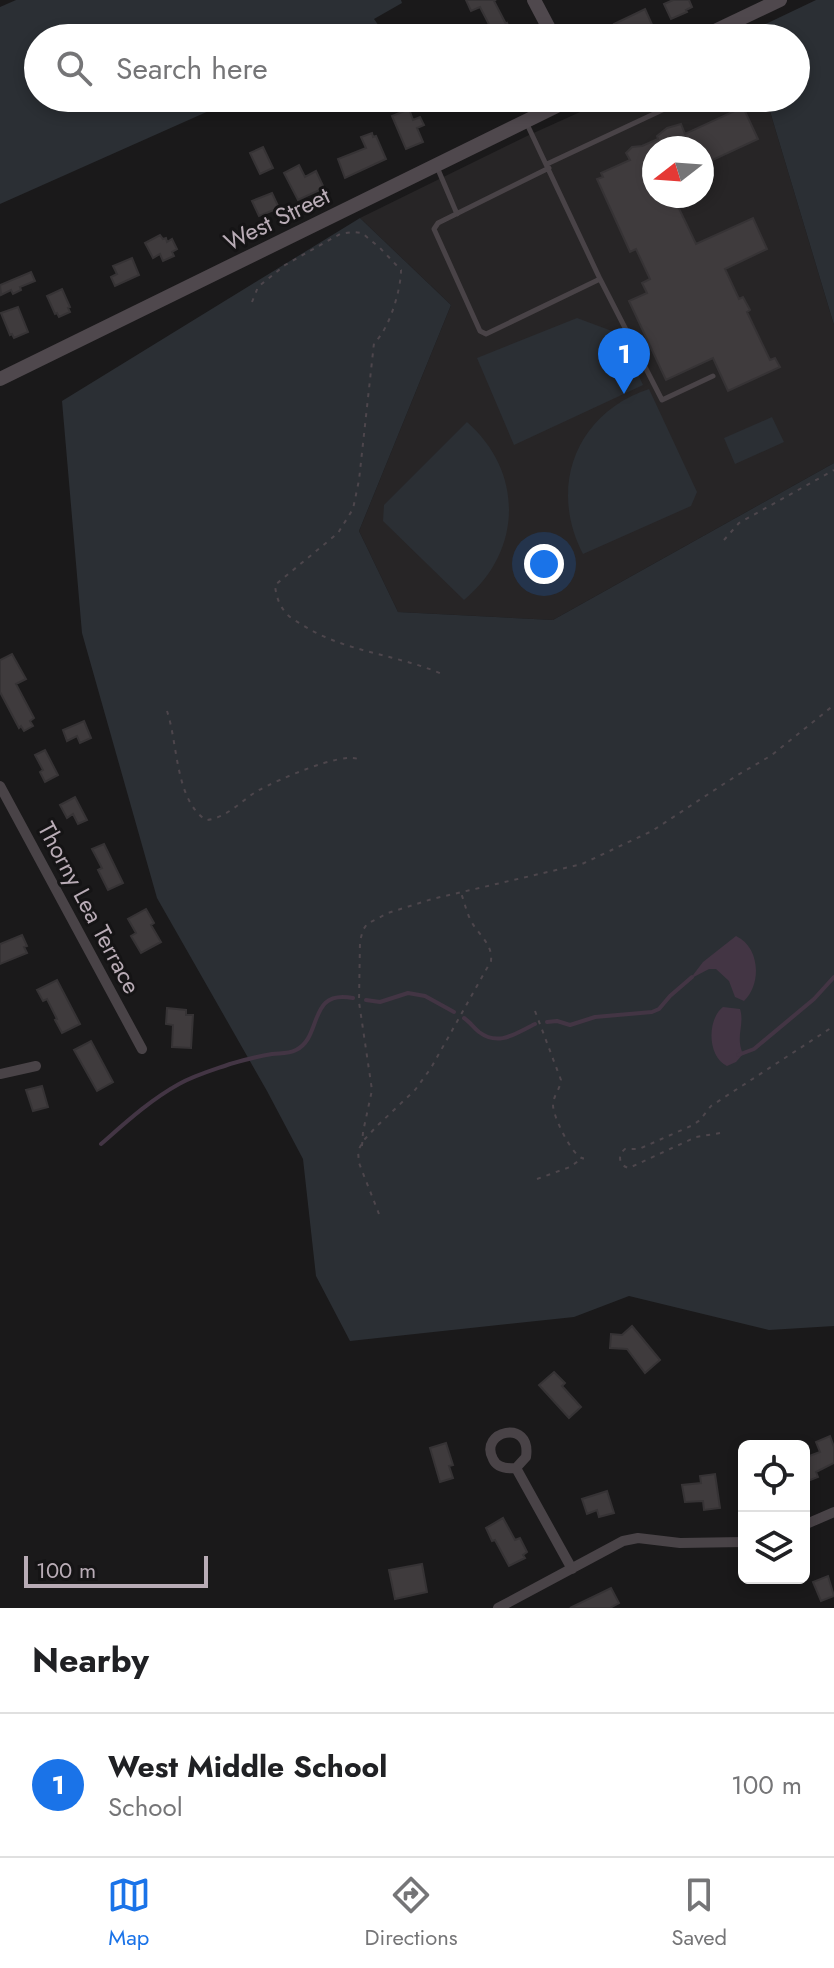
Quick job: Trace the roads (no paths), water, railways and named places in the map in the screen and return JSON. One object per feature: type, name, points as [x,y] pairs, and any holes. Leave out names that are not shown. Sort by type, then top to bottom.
[{"type":"street","points":[[534,0],[547,24]]},
{"type":"street","points":[[729,24],[780,0]]},
{"type":"street","name":"West Street","points":[[0,379],[544,112]]},
{"type":"street","name":"Thorny Lea Terrace","points":[[0,786],[142,1049]]},
{"type":"street","points":[[0,1074],[36,1066]]},
{"type":"street","points":[[516,1468],[572,1569]]},
{"type":"street","points":[[810,1522],[834,1512]]},
{"type":"street","points":[[498,1608],[623,1541],[638,1538],[680,1543],[738,1542]]},
{"type":"lane","points":[[600,279],[486,334],[480,331],[434,229],[438,223],[659,112]]},
{"type":"lane","points":[[526,121],[600,279],[662,400],[713,376]]},
{"type":"lane","points":[[436,165],[457,214]]},
{"type":"waterway","points":[[547,1022],[570,1025],[595,1017],[652,1012],[692,977]]},
{"type":"waterway","points":[[738,1055],[754,1049],[814,999],[834,977]]},
{"type":"waterway","points":[[366,1000],[380,1002],[408,993],[425,996],[454,1012]]},
{"type":"waterway","points":[[101,1144],[148,1104],[185,1081],[235,1063],[296,1050],[310,1035],[317,1016],[328,1000],[353,998]]},
{"type":"waterway","points":[[464,1018],[479,1032],[494,1038],[507,1037],[535,1024]]},
{"type":"place","name":"West Middle School","points":[[624,394]]}]
